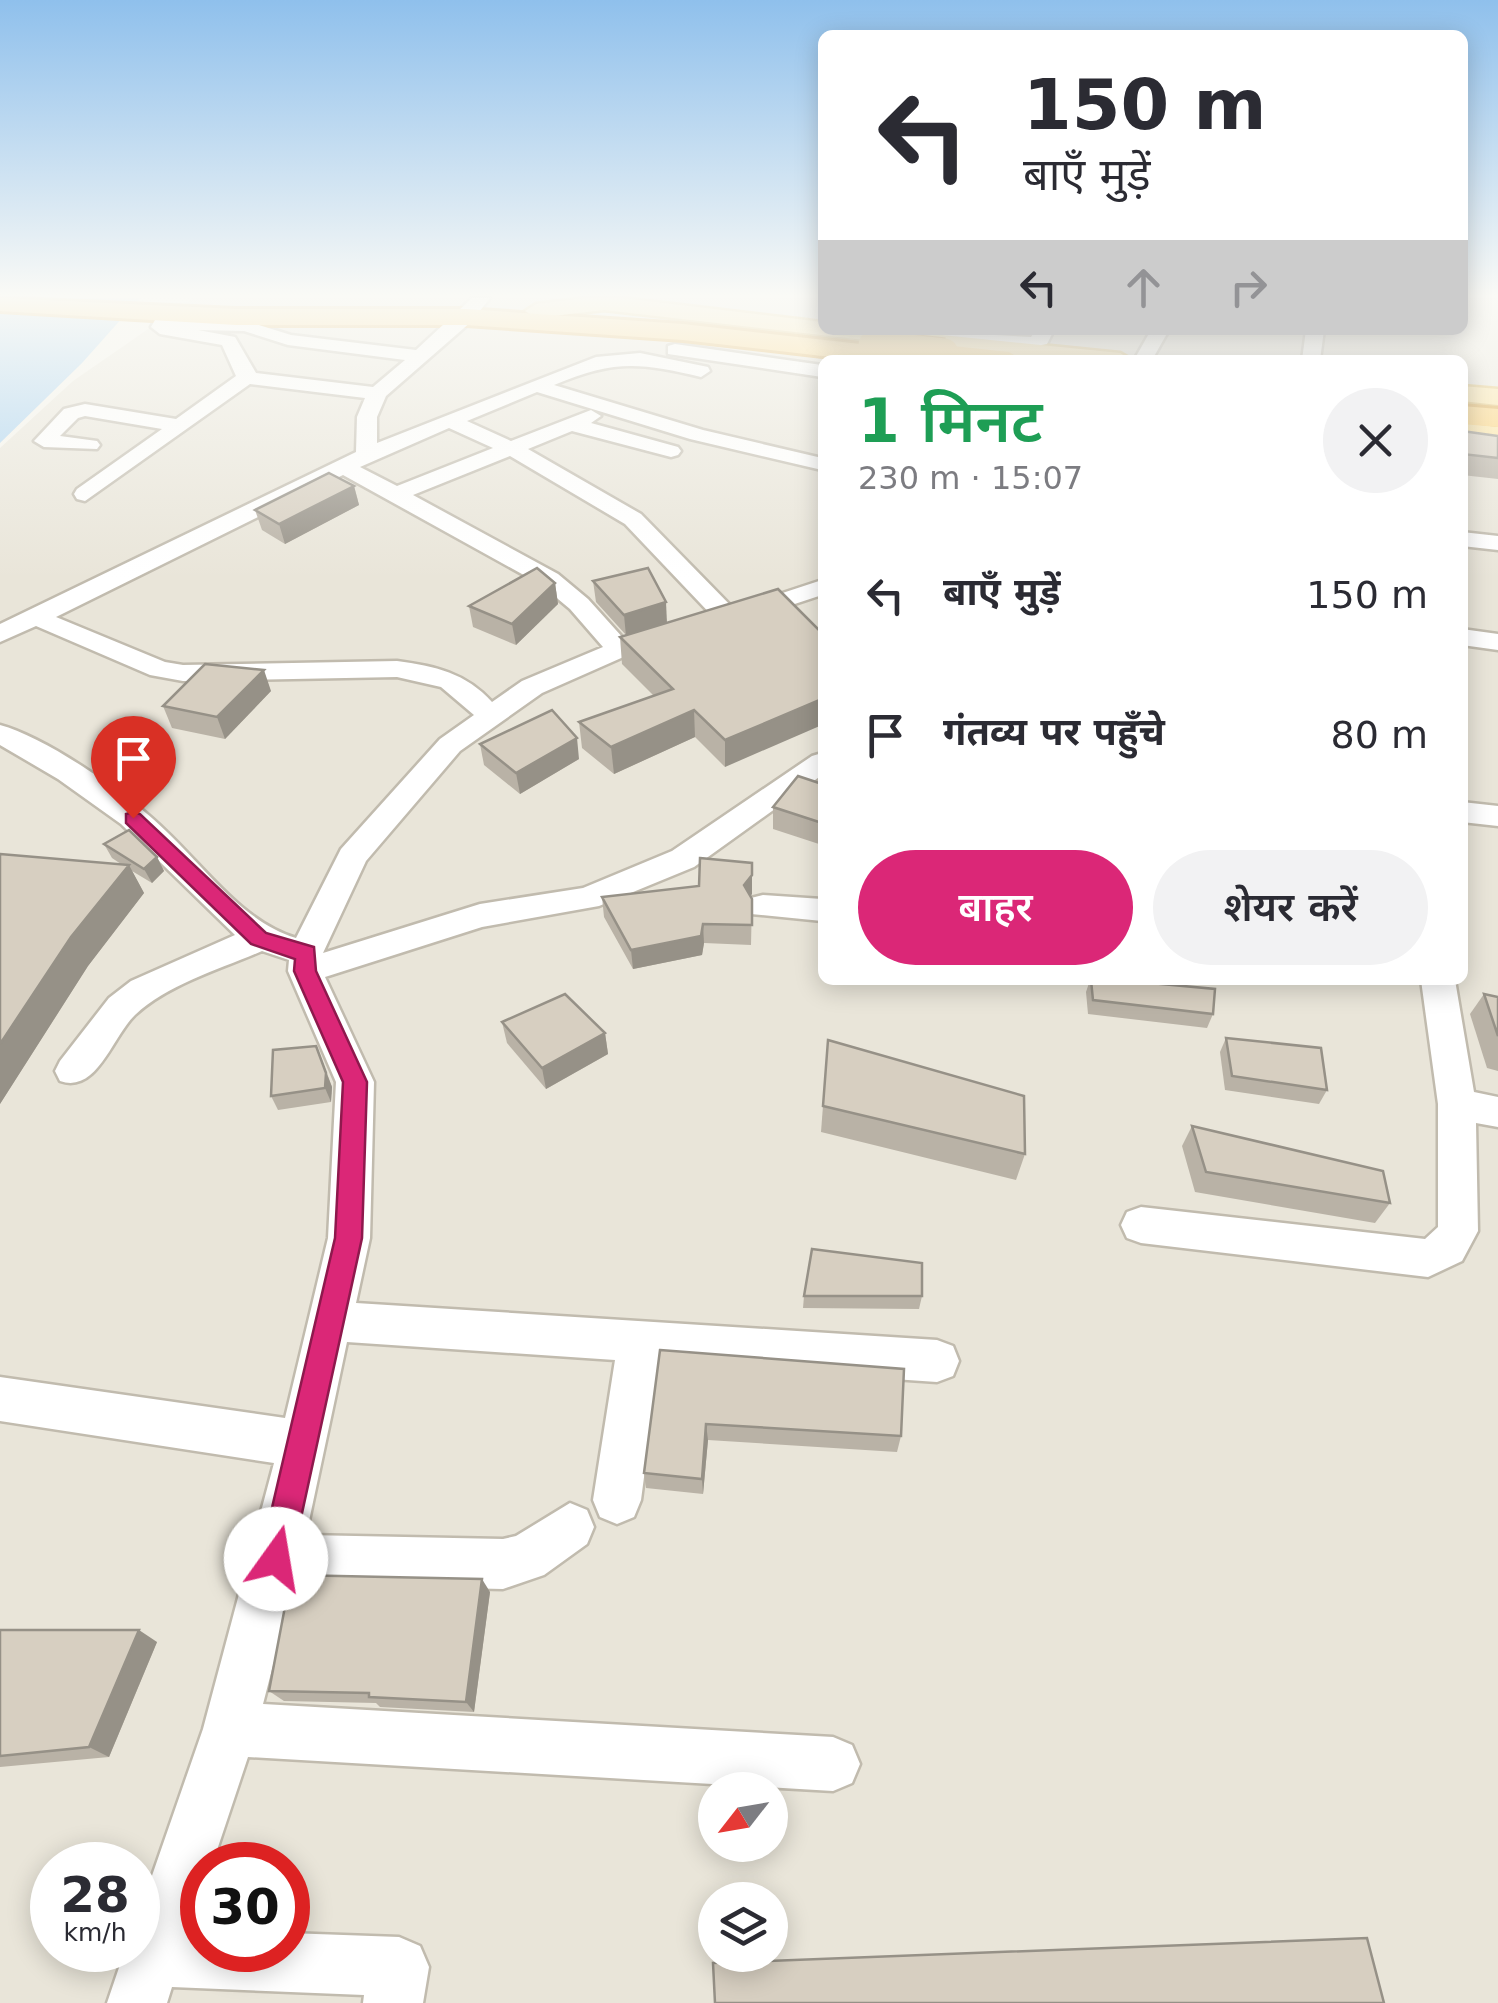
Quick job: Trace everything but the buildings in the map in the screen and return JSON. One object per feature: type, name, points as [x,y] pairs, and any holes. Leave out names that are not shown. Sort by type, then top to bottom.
[{"type":"highway","points":[[1468,407],[1498,410]]},
{"type":"highway","points":[[1468,415],[1498,418]]},
{"type":"main road","points":[[1468,394],[1498,397]]},
{"type":"main road","points":[[1468,431],[1498,434]]},
{"type":"street","points":[[85,494],[226,391]]},
{"type":"street","points":[[367,455],[367,418],[377,392],[372,391]]},
{"type":"street","points":[[0,634],[367,455],[524,391]]},
{"type":"street","points":[[556,391],[697,435],[818,463]]},
{"type":"street","points":[[398,494],[609,408]]},
{"type":"street","points":[[90,445],[44,441],[71,413],[85,410],[178,424]]},
{"type":"street","points":[[448,420],[511,448],[632,519],[728,618]]},
{"type":"street","points":[[570,424],[743,468]]},
{"type":"street","points":[[345,467],[550,579],[579,604],[618,650]]},
{"type":"street","points":[[1468,540],[1498,543]]},
{"type":"street","points":[[306,962],[352,856],[450,745],[532,687],[618,650],[818,588]]},
{"type":"street","points":[[36,616],[159,669],[183,673],[397,668],[425,672],[468,690],[490,717]]},
{"type":"street","points":[[1468,639],[1498,642]]},
{"type":"street","points":[[0,734],[54,761],[133,818],[258,938],[306,962],[355,1082],[348,1238],[276,1559],[230,1729],[145,1980],[399,1967],[393,2003]]},
{"type":"street","points":[[306,962],[480,916],[588,898],[684,859],[818,765]]},
{"type":"street","points":[[1468,813],[1498,816]]},
{"type":"street","points":[[763,906],[818,910]]},
{"type":"street","points":[[72,1071],[121,1007],[143,990],[258,938]]},
{"type":"street","points":[[1140,1225],[1428,1258],[1447,1248],[1458,1231],[1457,1104],[1439,985]]},
{"type":"street","points":[[1457,1104],[1498,1112]]},
{"type":"street","points":[[330,1321],[937,1362]]},
{"type":"street","points":[[617,1500],[640,1341]]},
{"type":"street","points":[[0,1398],[302,1444]]},
{"type":"street","points":[[276,1559],[503,1564],[528,1558],[570,1527]]},
{"type":"street","points":[[230,1729],[833,1764]]},
{"type":"shaded area","points":[[62,391],[818,391],[818,985],[1468,985],[1468,391],[1498,391],[1498,2003],[0,2003],[0,448]]},
{"type":"water","points":[[0,391],[53,391],[0,443]]},
{"type":"route","points":[[133,818],[258,938],[285,950],[306,953],[305,971],[355,1082],[348,1238],[276,1559]]}]
